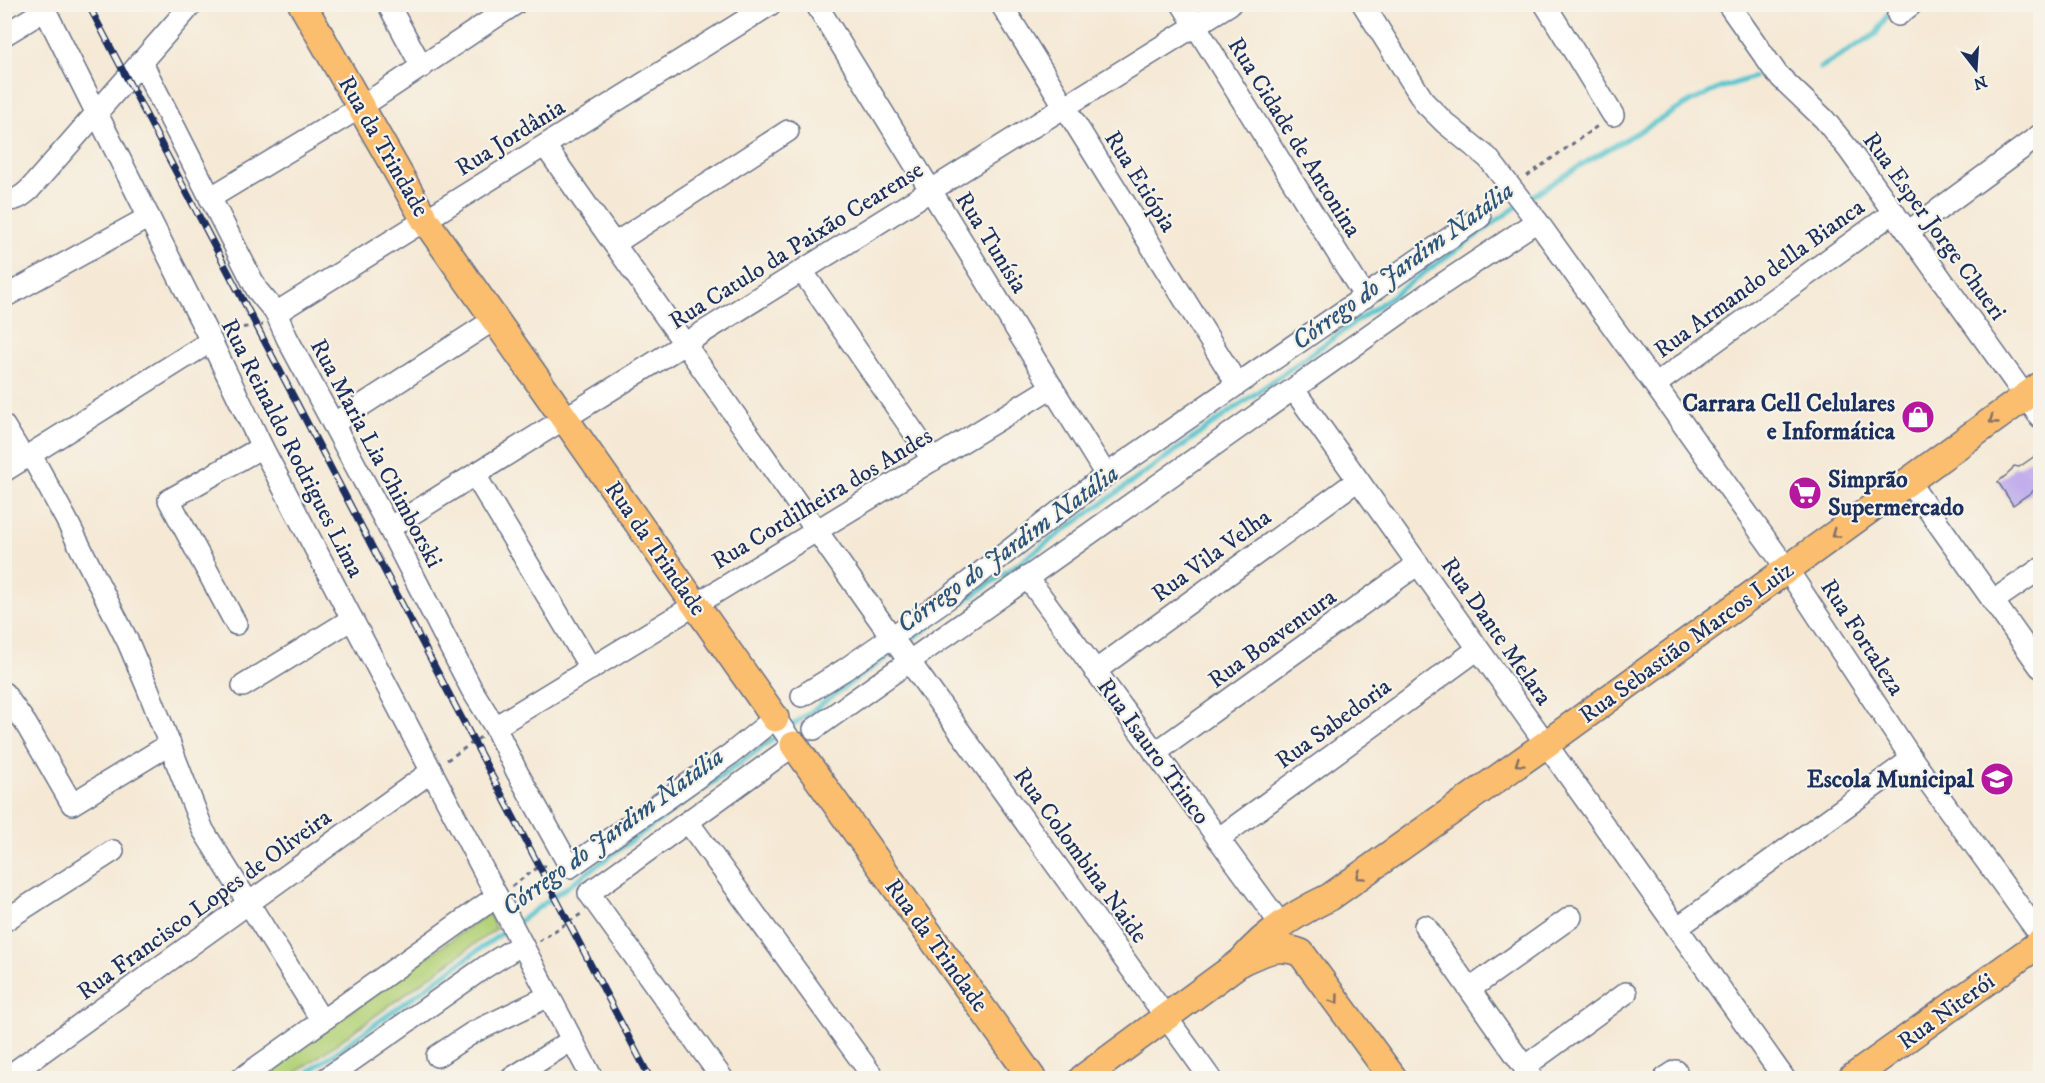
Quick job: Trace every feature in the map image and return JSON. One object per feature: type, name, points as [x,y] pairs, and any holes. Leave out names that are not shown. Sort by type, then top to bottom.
[{"type":"main road","name":"Rua da Trindade","points":[[302,4],[425,220],[774,718]]},
{"type":"main road","name":"Rua Sebastião Marcos Luiz","points":[[1083,1078],[1242,961],[1254,947],[1306,908],[1330,897],[1908,482],[2036,400]]},
{"type":"main road","name":"Rua da Trindade","points":[[804,737],[1032,1078]]},
{"type":"main road","name":"Rua Sebastião Marcos Luiz","points":[[1242,961],[1275,948],[1292,949],[1301,953],[1304,928],[1330,897]]},
{"type":"main road","name":"Rua Niterói","points":[[1852,1078],[2040,943]]},
{"type":"main road","points":[[1301,953],[1393,1078]]},
{"type":"street","points":[[4,200],[12,201],[21,198],[192,4]]},
{"type":"street","points":[[388,4],[423,67]]},
{"type":"street","points":[[210,198],[361,107],[515,4]]},
{"type":"street","name":"Rua Jordânia","points":[[276,313],[771,4]]},
{"type":"street","name":"Rua Tunísia","points":[[816,4],[1106,475]]},
{"type":"street","name":"Rua Etiópia","points":[[1001,4],[1237,384]]},
{"type":"street","name":"Rua Cidade de Antonina","points":[[1182,4],[1365,297]]},
{"type":"street","name":"Rua Catulo da Paixão Cearense","points":[[389,528],[1230,4]]},
{"type":"street","name":"Rua Fortaleza","points":[[1363,4],[1425,103],[1445,123],[1488,158],[1537,221],[1787,569],[1912,759],[2040,936]]},
{"type":"street","points":[[1545,4],[1614,115]]},
{"type":"street","name":"Rua Esper Jorge Chueri","points":[[1728,4],[1777,74],[1836,134],[2036,400]]},
{"type":"street","points":[[4,35],[44,7]]},
{"type":"street","name":"Rua Reinaldo Rodrigues Lima","points":[[44,7],[262,447],[592,1078]]},
{"type":"street","name":"Rua Maria Lia Chimborski","points":[[141,62],[257,290],[276,313],[472,690],[570,867]]},
{"type":"street","points":[[614,244],[788,131]]},
{"type":"street","points":[[1908,232],[2040,135]]},
{"type":"street","name":"Rua Colombina Naide","points":[[545,146],[891,636],[1210,1078]]},
{"type":"street","name":"Rua Armando della Bianca","points":[[1655,385],[1894,212]]},
{"type":"street","points":[[4,297],[149,217]]},
{"type":"street","points":[[802,696],[844,670],[960,590],[1106,475],[1480,217]]},
{"type":"street","points":[[722,1078],[593,899],[688,822],[804,737],[1423,297],[1537,221]]},
{"type":"street","points":[[802,271],[933,460]]},
{"type":"street","points":[[333,424],[495,319]]},
{"type":"street","points":[[4,471],[211,341]]},
{"type":"street","name":"Rua Cordilheira dos Andes","points":[[495,728],[1052,387]]},
{"type":"street","name":"Rua Dante Melara","points":[[1294,390],[1784,1078]]},
{"type":"street","points":[[4,426],[28,457],[66,519],[123,632],[203,830],[322,1021]]},
{"type":"street","points":[[236,624],[169,500],[262,447]]},
{"type":"street","points":[[475,475],[591,669]]},
{"type":"street","name":"Rua Vila Velha","points":[[1095,671],[1358,480]]},
{"type":"street","points":[[1908,482],[2040,666]]},
{"type":"street","name":"Rua Boaventura","points":[[1155,753],[1418,564]]},
{"type":"street","name":"Rua Isauro Trinco","points":[[1027,577],[1282,926]]},
{"type":"street","points":[[1993,601],[2036,580]]},
{"type":"street","points":[[243,686],[352,619]]},
{"type":"street","name":"Rua Sabedoria","points":[[1218,839],[1478,649]]},
{"type":"street","points":[[4,693],[26,724],[72,804],[170,744]]},
{"type":"street","points":[[570,867],[732,753],[774,718]]},
{"type":"street","name":"Rua da Trindade","points":[[774,718],[804,737]]},
{"type":"street","points":[[1677,928],[1912,759]]},
{"type":"street","name":"Rua Francisco Lopes de Oliveira","points":[[8,1074],[432,771]]},
{"type":"street","points":[[688,822],[874,1078]]},
{"type":"street","points":[[4,921],[114,851]]},
{"type":"street","points":[[242,1078],[322,1021],[501,904]]},
{"type":"street","points":[[1470,989],[1571,917]]},
{"type":"street","points":[[1425,927],[1528,1073],[1626,993]]},
{"type":"street","points":[[327,1078],[522,944]]},
{"type":"street","points":[[437,1056],[472,1033],[549,996]]},
{"type":"street","points":[[512,1078],[572,1040]]},
{"type":"path","points":[[1512,187],[1614,115]]},
{"type":"path","points":[[211,341],[238,328],[265,325],[272,321],[276,313]]},
{"type":"path","points":[[432,771],[495,728]]},
{"type":"path","points":[[501,904],[540,866],[570,867]]},
{"type":"path","points":[[522,944],[593,899]]},
{"type":"green space","points":[[489,913],[496,929],[289,1078],[257,1078]]},
{"type":"building","points":[[2035,456],[2040,465],[2040,486],[2013,505],[1998,482],[2014,466],[2019,467]]},
{"type":"waterway","name":"Córrego do Jardim Natália","points":[[1820,68],[1876,34],[1894,4]]},
{"type":"waterway","name":"Córrego do Jardim Natália","points":[[1526,200],[1581,165],[1692,101],[1720,88],[1754,77]]},
{"type":"waterway","name":"Córrego do Jardim Natália","points":[[904,645],[1519,205]]},
{"type":"waterway","name":"Córrego do Jardim Natália","points":[[787,729],[897,650]]},
{"type":"waterway","name":"Córrego do Jardim Natália","points":[[517,923],[780,734]]},
{"type":"waterway","name":"Córrego do Jardim Natália","points":[[300,1078],[509,928]]},
{"type":"railway","points":[[88,4],[650,1078]]},
{"type":"place","name":"Carrara Cell Celulares e Informática","points":[[1918,417]]},
{"type":"place","name":"Simprão Supermercado","points":[[1805,493]]},
{"type":"place","name":"Escola Municipal","points":[[1997,779]]}]
